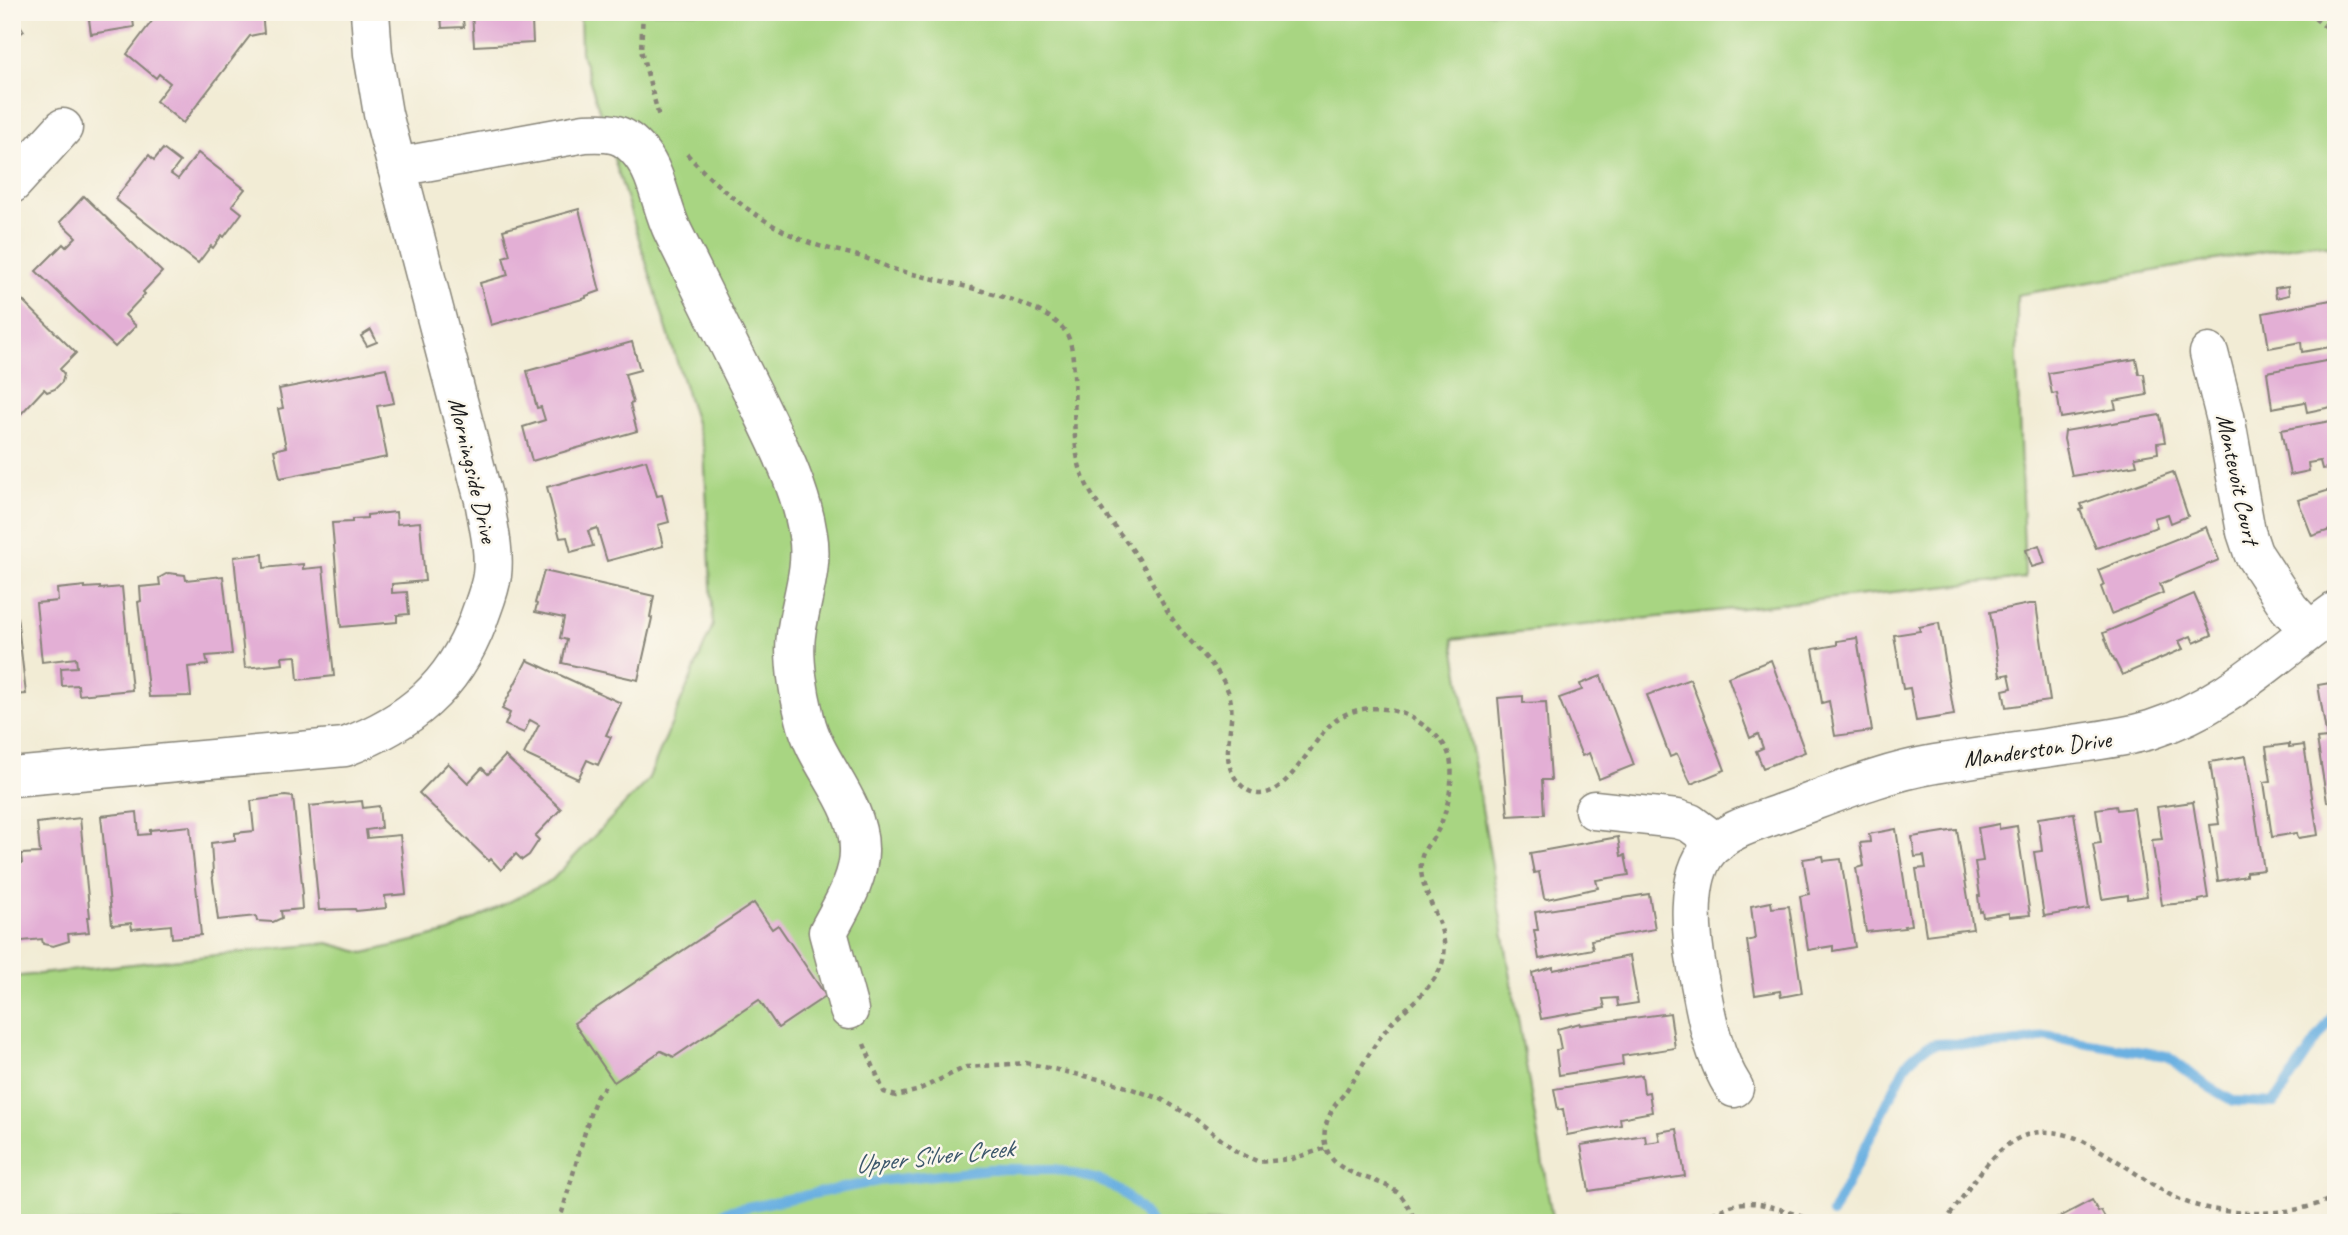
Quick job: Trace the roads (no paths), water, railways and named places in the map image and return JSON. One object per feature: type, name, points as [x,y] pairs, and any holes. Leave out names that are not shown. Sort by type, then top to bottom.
[{"type":"street","name":"Morningside Drive","points":[[12,777],[345,747],[368,738],[423,704],[447,680],[475,628],[489,590],[492,573],[490,534],[484,500],[383,114],[373,54],[370,12]]},
{"type":"street","points":[[12,184],[63,128]]},
{"type":"street","points":[[397,167],[599,132],[612,132],[622,137],[642,154],[648,165],[672,230],[763,413],[791,474],[804,512],[810,562],[795,654],[804,716],[810,740],[847,804],[859,833],[860,853],[851,888],[828,932],[849,1010]]},
{"type":"street","name":"Montevoit Court","points":[[2209,353],[2225,416],[2246,532],[2253,553],[2289,608],[2322,620]]},
{"type":"street","name":"Manderston Drive","points":[[1717,843],[1744,825],[1879,777],[1933,764],[2124,737],[2174,721],[2244,683],[2322,620]]},
{"type":"street","points":[[1594,810],[1677,818],[1690,823],[1717,843],[1709,849],[1700,866],[1693,892],[1692,925],[1696,961],[1713,1045],[1734,1088]]},
{"type":"waterway","name":"Upper Silver Creek","points":[[1832,1214],[1907,1063],[1928,1046],[1941,1043],[2007,1043],[2045,1036],[2167,1056],[2207,1086],[2233,1101],[2274,1103],[2336,1011]]},
{"type":"waterway","name":"Upper Silver Creek","points":[[709,1223],[727,1211],[878,1181],[989,1169],[1055,1169],[1099,1180],[1120,1191],[1151,1223]]}]
